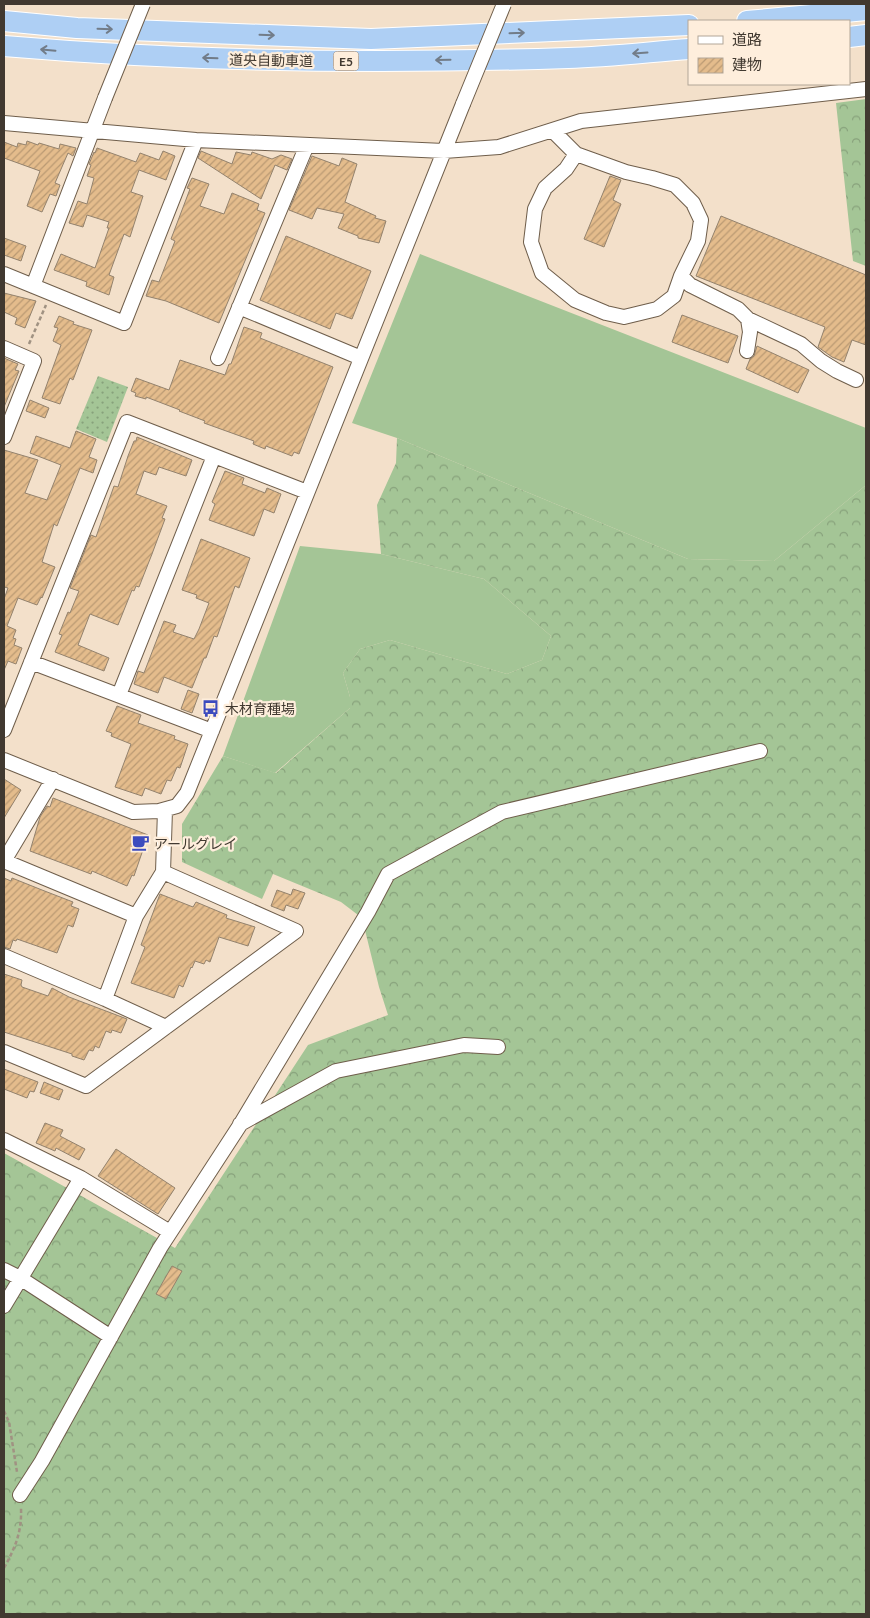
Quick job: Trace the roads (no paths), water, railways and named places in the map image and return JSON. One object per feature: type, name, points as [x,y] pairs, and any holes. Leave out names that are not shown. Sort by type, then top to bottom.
[{"type":"highway","points":[[761,20],[866,4]]},
{"type":"highway","points":[[764,20],[866,10]]},
{"type":"highway","name":"道央自動車道","points":[[4,21],[77,28],[371,39],[688,25]]},
{"type":"highway","points":[[850,37],[866,36]]},
{"type":"highway","name":"道央自動車道","points":[[4,46],[94,54],[288,61],[570,58],[688,49]]},
{"type":"street","points":[[33,286],[143,4]]},
{"type":"street","points":[[4,760],[134,812],[165,810],[177,806],[187,794],[504,4]]},
{"type":"street","points":[[4,124],[196,140],[444,151],[499,147],[581,121],[866,89]]},
{"type":"street","points":[[553,131],[576,154],[626,172],[675,185],[694,203],[701,220],[698,241],[681,276],[674,296],[658,309],[624,317],[606,313],[575,300],[542,274],[530,242],[535,208],[545,188],[566,169],[576,154]]},
{"type":"street","points":[[4,274],[124,323],[196,140]]},
{"type":"street","points":[[218,358],[307,145]]},
{"type":"street","points":[[681,276],[690,285],[738,309],[748,319],[801,344],[821,361],[856,380]]},
{"type":"street","points":[[239,308],[361,358]]},
{"type":"street","points":[[747,351],[750,332],[748,319]]},
{"type":"street","points":[[4,348],[34,361],[4,437]]},
{"type":"street","points":[[4,730],[128,422],[307,492]]},
{"type":"street","points":[[119,695],[214,456]]},
{"type":"street","points":[[31,662],[212,731]]},
{"type":"street","points":[[20,1495],[42,1461],[170,1232],[240,1125],[368,912],[388,874],[502,812],[760,751]]},
{"type":"street","points":[[52,779],[4,861],[136,916]]},
{"type":"street","points":[[105,999],[136,916],[163,872],[165,810]]},
{"type":"street","points":[[4,1052],[86,1086],[296,930],[163,872]]},
{"type":"street","points":[[4,956],[166,1027]]},
{"type":"street","points":[[240,1125],[336,1071],[464,1045],[498,1047]]},
{"type":"street","points":[[4,1140],[81,1178],[170,1232]]},
{"type":"street","points":[[4,1306],[81,1178]]},
{"type":"street","points":[[4,1270],[20,1278],[111,1337]]},
{"type":"place","name":"木材育種場","points":[[211,708]]},
{"type":"place","name":"アールグレイ","points":[[140,843]]}]
